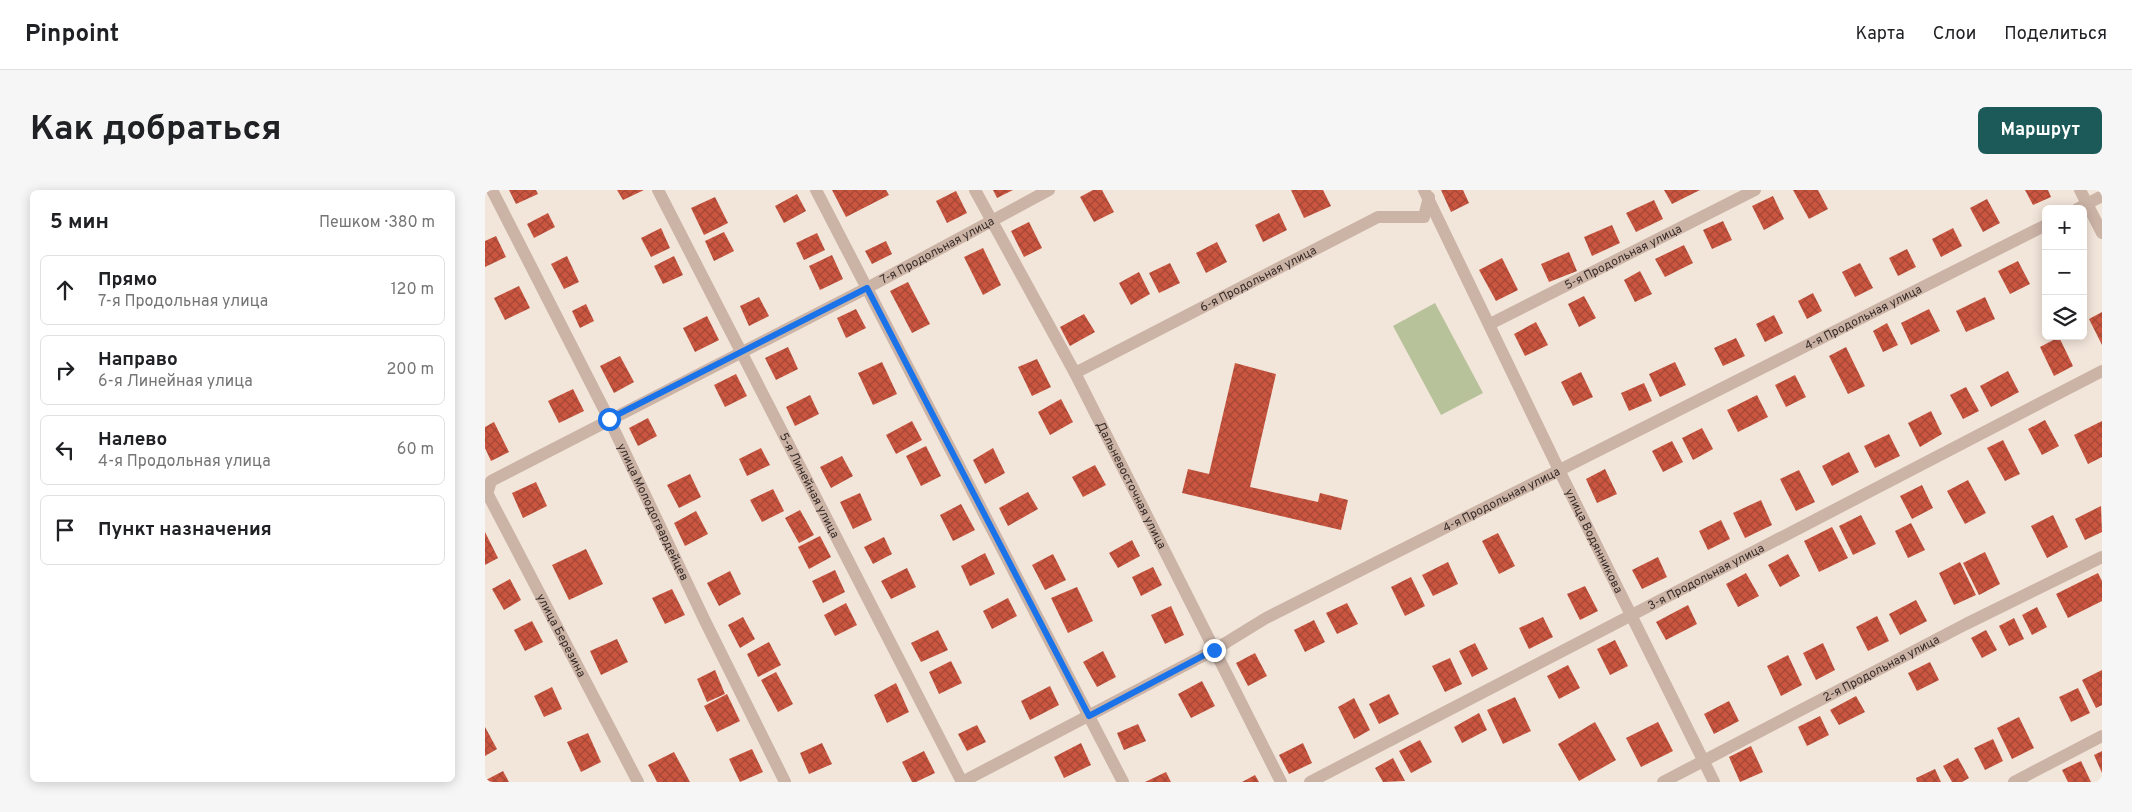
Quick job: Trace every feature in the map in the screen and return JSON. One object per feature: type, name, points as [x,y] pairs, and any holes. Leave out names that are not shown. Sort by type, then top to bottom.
[{"type":"street","name":"улица Молодогвардейцев","points":[[492,190],[609,419],[705,621],[785,782]]},
{"type":"street","name":"5-я Линейная улица","points":[[658,190],[962,782]]},
{"type":"street","points":[[816,190],[1123,782]]},
{"type":"street","name":"Дальневосточная улица","points":[[975,190],[1075,373],[1281,782]]},
{"type":"street","name":"7-я Продольная улица","points":[[486,492],[491,481],[867,288],[1049,190]]},
{"type":"street","name":"5-я Продольная улица","points":[[1490,324],[1755,190]]},
{"type":"street","points":[[2079,190],[2082,205]]},
{"type":"street","name":"улица Водянникова","points":[[1427,193],[1559,470],[1714,782]]},
{"type":"street","name":"6-я Продольная улица","points":[[1075,373],[1378,217],[1424,217],[1427,193]]},
{"type":"street","points":[[2084,205],[2102,196]]},
{"type":"street","points":[[2087,213],[2102,234]]},
{"type":"street","name":"4-я Продольная улица","points":[[962,782],[1214,650],[1266,618],[2042,227]]},
{"type":"street","name":"3-я Продольная улица","points":[[1310,782],[2102,371]]},
{"type":"street","name":"улица Березина","points":[[486,492],[638,782]]},
{"type":"street","name":"2-я Продольная улица","points":[[1663,782],[1966,624],[2102,557]]},
{"type":"street","points":[[2014,782],[2102,736]]},
{"type":"green space","points":[[1435,303],[1483,393],[1441,415],[1393,326]]},
{"type":"building","points":[[509,190],[536,190],[538,194],[516,204]]},
{"type":"building","points":[[617,190],[644,190],[623,200]]},
{"type":"building","points":[[832,190],[886,190],[889,195],[846,217]]},
{"type":"building","points":[[993,190],[1013,190],[997,198]]},
{"type":"building","points":[[1093,190],[1102,190],[1114,212],[1094,222],[1080,197]]},
{"type":"building","points":[[1291,190],[1323,190],[1331,206],[1304,218]]},
{"type":"building","points":[[1441,190],[1463,190],[1469,203],[1451,212]]},
{"type":"building","points":[[1664,190],[1700,190],[1672,204]]},
{"type":"building","points":[[1793,190],[1818,190],[1828,209],[1809,219]]},
{"type":"building","points":[[2025,190],[2048,190],[2051,197],[2033,205]]},
{"type":"building","points":[[956,191],[967,213],[947,223],[936,201]]},
{"type":"building","points":[[797,194],[806,211],[784,223],[775,206]]},
{"type":"building","points":[[1773,196],[1784,219],[1764,230],[1752,206]]},
{"type":"building","points":[[715,197],[728,223],[704,235],[691,208]]},
{"type":"building","points":[[1987,199],[2000,223],[1983,232],[1970,208]]},
{"type":"building","points":[[1654,200],[1663,219],[1636,232],[1626,213]]},
{"type":"building","points":[[548,213],[555,227],[534,238],[527,224]]},
{"type":"building","points":[[1279,213],[1287,230],[1263,242],[1255,225]]},
{"type":"building","points":[[1723,221],[1732,240],[1712,249],[1703,230]]},
{"type":"building","points":[[1029,222],[1042,248],[1024,257],[1011,231]]},
{"type":"building","points":[[1612,225],[1620,243],[1592,256],[1584,237]]},
{"type":"building","points":[[661,228],[670,248],[651,257],[641,238]]},
{"type":"building","points":[[1953,228],[1962,246],[1941,257],[1932,239]]},
{"type":"building","points":[[724,232],[734,251],[714,261],[705,241]]},
{"type":"building","points":[[817,233],[825,250],[804,260],[796,243]]},
{"type":"building","points":[[496,236],[506,257],[485,267],[485,241]]},
{"type":"building","points":[[886,241],[892,254],[872,264],[865,251]]},
{"type":"building","points":[[1217,242],[1227,262],[1206,273],[1196,253]]},
{"type":"building","points":[[1684,245],[1693,263],[1665,277],[1655,259]]},
{"type":"building","points":[[983,248],[1001,285],[983,295],[964,257]]},
{"type":"building","points":[[1907,249],[1916,267],[1898,276],[1889,258]]},
{"type":"building","points":[[1569,252],[1577,271],[1549,282],[1541,264]]},
{"type":"building","points":[[832,255],[843,279],[820,290],[809,266]]},
{"type":"building","points":[[567,256],[579,282],[564,289],[551,264]]},
{"type":"building","points":[[674,256],[683,275],[663,284],[654,266]]},
{"type":"building","points":[[1502,258],[1518,290],[1496,301],[1479,270]]},
{"type":"building","points":[[2018,261],[2030,284],[2010,294],[1998,271]]},
{"type":"building","points":[[1170,263],[1180,283],[1159,293],[1149,273]]},
{"type":"building","points":[[1860,263],[1873,288],[1855,297],[1842,272]]},
{"type":"building","points":[[1640,271],[1652,294],[1635,302],[1624,280]]},
{"type":"building","points":[[1139,272],[1150,294],[1131,305],[1119,283]]},
{"type":"building","points":[[908,282],[930,324],[912,333],[890,291]]},
{"type":"building","points":[[519,286],[530,308],[505,320],[494,298]]},
{"type":"building","points":[[1813,293],[1822,311],[1807,319],[1798,301]]},
{"type":"building","points":[[1584,296],[1596,318],[1579,327],[1568,304]]},
{"type":"building","points":[[759,297],[769,316],[749,326],[740,306]]},
{"type":"building","points":[[1985,297],[1995,319],[1966,332],[1956,311]]},
{"type":"building","points":[[586,304],[594,321],[580,328],[572,311]]},
{"type":"building","points":[[856,309],[866,328],[846,338],[837,318]]},
{"type":"building","points":[[1929,309],[1940,331],[1911,345],[1901,323]]},
{"type":"building","points":[[2102,312],[2102,345],[2089,319]]},
{"type":"building","points":[[1084,314],[1095,332],[1070,346],[1060,327]]},
{"type":"building","points":[[1774,315],[1783,333],[1765,342],[1756,324]]},
{"type":"building","points":[[707,316],[719,340],[695,352],[683,328]]},
{"type":"building","points":[[1536,322],[1548,345],[1525,356],[1514,334]]},
{"type":"building","points":[[1887,323],[1898,345],[1883,352],[1873,331]]},
{"type":"building","points":[[1736,338],[1745,356],[1723,366],[1714,348]]},
{"type":"building","points":[[2053,340],[2060,340],[2073,366],[2054,376],[2040,347]]},
{"type":"building","points":[[788,347],[798,369],[776,380],[765,358]]},
{"type":"building","points":[[1846,347],[1865,386],[1848,394],[1829,356]]},
{"type":"building","points":[[620,356],[634,382],[614,393],[600,366]]},
{"type":"building","points":[[1037,359],[1051,387],[1032,396],[1018,367]]},
{"type":"building","points":[[882,362],[897,394],[873,405],[858,373]]},
{"type":"building","points":[[1675,362],[1686,385],[1660,397],[1649,374]]},
{"type":"building","points":[[1235,363],[1276,374],[1250,487],[1318,502],[1320,493],[1348,500],[1341,530],[1182,493],[1188,469],[1209,474]]},
{"type":"building","points":[[2008,371],[2019,392],[1991,407],[1980,386]]},
{"type":"building","points":[[1581,372],[1593,397],[1573,406],[1561,382]]},
{"type":"building","points":[[736,374],[747,396],[725,407],[714,385]]},
{"type":"building","points":[[1795,375],[1806,397],[1786,407],[1775,385]]},
{"type":"building","points":[[1644,383],[1652,401],[1629,411],[1621,393]]},
{"type":"building","points":[[1966,387],[1979,411],[1963,419],[1950,395]]},
{"type":"building","points":[[573,389],[584,411],[559,423],[548,401]]},
{"type":"building","points":[[810,395],[819,414],[795,426],[786,407]]},
{"type":"building","points":[[1757,395],[1768,417],[1738,432],[1727,410]]},
{"type":"building","points":[[1061,399],[1073,422],[1050,435],[1038,412]]},
{"type":"building","points":[[1931,411],[1942,434],[1920,447],[1908,423]]},
{"type":"building","points":[[648,418],[657,436],[638,446],[629,428]]},
{"type":"building","points":[[2045,420],[2059,446],[2042,455],[2028,429]]},
{"type":"building","points":[[912,421],[922,440],[896,454],[886,435]]},
{"type":"building","points":[[2102,421],[2102,457],[2088,464],[2074,435]]},
{"type":"building","points":[[494,422],[509,452],[491,461],[485,448],[485,427]]},
{"type":"building","points":[[1702,428],[1713,449],[1693,460],[1682,438]]},
{"type":"building","points":[[1889,434],[1900,456],[1875,468],[1864,446]]},
{"type":"building","points":[[2003,440],[2020,474],[2005,481],[1987,448]]},
{"type":"building","points":[[1672,441],[1683,462],[1663,472],[1652,451]]},
{"type":"building","points":[[926,446],[941,476],[921,486],[906,456]]},
{"type":"building","points":[[761,448],[770,465],[747,476],[739,459]]},
{"type":"building","points":[[993,448],[1005,473],[985,484],[973,460]]},
{"type":"building","points":[[1849,452],[1859,472],[1832,486],[1822,466]]},
{"type":"building","points":[[842,456],[853,476],[831,488],[820,467]]},
{"type":"building","points":[[1095,465],[1106,485],[1083,497],[1072,477]]},
{"type":"building","points":[[1605,469],[1617,494],[1597,503],[1586,479]]},
{"type":"building","points":[[1799,470],[1815,502],[1796,511],[1780,479]]},
{"type":"building","points":[[690,474],[701,497],[679,508],[667,485]]},
{"type":"building","points":[[1968,480],[1986,513],[1965,524],[1947,491]]},
{"type":"building","points":[[536,482],[547,506],[523,518],[512,493]]},
{"type":"building","points":[[1922,485],[1933,508],[1912,519],[1900,496]]},
{"type":"building","points":[[773,489],[784,511],[762,522],[750,500]]},
{"type":"building","points":[[1028,492],[1038,509],[1008,526],[999,508]]},
{"type":"building","points":[[860,493],[872,520],[853,529],[840,502]]},
{"type":"building","points":[[1761,500],[1772,525],[1745,538],[1733,513]]},
{"type":"building","points":[[961,504],[975,530],[953,541],[940,515]]},
{"type":"building","points":[[2101,506],[2102,532],[2085,540],[2075,519]]},
{"type":"building","points":[[800,510],[814,535],[799,543],[785,518]]},
{"type":"building","points":[[696,511],[708,534],[685,546],[674,523]]},
{"type":"building","points":[[1861,515],[1876,544],[1853,555],[1839,526]]},
{"type":"building","points":[[2053,515],[2068,547],[2047,558],[2031,526]]},
{"type":"building","points":[[1721,520],[1730,539],[1708,550],[1699,531]]},
{"type":"building","points":[[1911,523],[1925,550],[1908,558],[1895,531]]},
{"type":"building","points":[[1832,527],[1848,558],[1819,572],[1804,541]]},
{"type":"building","points":[[485,532],[498,558],[485,565]]},
{"type":"building","points":[[1498,533],[1515,566],[1499,574],[1482,541]]},
{"type":"building","points":[[820,536],[831,557],[809,569],[798,547]]},
{"type":"building","points":[[884,537],[892,554],[873,564],[864,547]]},
{"type":"building","points":[[1132,540],[1140,556],[1118,568],[1109,553]]},
{"type":"building","points":[[586,549],[603,584],[569,600],[552,565]]},
{"type":"building","points":[[1985,552],[2000,584],[1979,595],[1963,563]]},
{"type":"building","points":[[985,553],[995,574],[970,586],[961,566]]},
{"type":"building","points":[[1053,554],[1066,580],[1045,590],[1032,565]]},
{"type":"building","points":[[1788,554],[1800,576],[1780,587],[1768,565]]},
{"type":"building","points":[[1658,557],[1667,577],[1642,589],[1632,570]]},
{"type":"building","points":[[1448,562],[1458,584],[1433,596],[1422,575]]},
{"type":"building","points":[[1960,562],[1976,595],[1954,605],[1939,573]]},
{"type":"building","points":[[1153,567],[1162,585],[1141,596],[1132,577]]},
{"type":"building","points":[[907,568],[916,587],[891,599],[881,581]]},
{"type":"building","points":[[835,570],[845,592],[823,603],[812,581]]},
{"type":"building","points":[[730,571],[741,594],[719,606],[707,583]]},
{"type":"building","points":[[1746,573],[1759,596],[1738,607],[1726,584]]},
{"type":"building","points":[[2098,573],[2102,581],[2102,601],[2068,618],[2056,594]]},
{"type":"building","points":[[1411,577],[1425,606],[1405,616],[1391,587]]},
{"type":"building","points":[[510,579],[521,600],[504,610],[492,589]]},
{"type":"building","points":[[1585,586],[1598,611],[1580,620],[1567,594]]},
{"type":"building","points":[[1077,587],[1093,621],[1068,633],[1051,598]]},
{"type":"building","points":[[672,589],[685,615],[665,624],[652,598]]},
{"type":"building","points":[[1008,598],[1017,616],[992,629],[983,611]]},
{"type":"building","points":[[1916,600],[1927,621],[1900,635],[1889,614]]},
{"type":"building","points":[[846,603],[857,625],[835,636],[824,615]]},
{"type":"building","points":[[1347,603],[1358,624],[1337,634],[1326,613]]},
{"type":"building","points":[[1688,605],[1697,624],[1666,640],[1656,622]]},
{"type":"building","points":[[1171,606],[1184,635],[1165,644],[1151,615]]},
{"type":"building","points":[[2037,607],[2047,627],[2032,635],[2022,615]]},
{"type":"building","points":[[1877,616],[1889,641],[1868,651],[1856,627]]},
{"type":"building","points":[[743,617],[755,639],[740,648],[728,625]]},
{"type":"building","points":[[1543,617],[1553,637],[1529,649],[1519,628]]},
{"type":"building","points":[[2014,618],[2024,639],[2009,646],[1999,626]]},
{"type":"building","points":[[1314,620],[1325,642],[1305,652],[1294,630]]},
{"type":"building","points":[[532,621],[543,642],[525,651],[514,630]]},
{"type":"building","points":[[938,630],[948,650],[921,662],[911,643]]},
{"type":"building","points":[[1986,630],[1997,650],[1982,658],[1971,638]]},
{"type":"building","points":[[617,639],[628,662],[601,675],[590,651]]},
{"type":"building","points":[[1615,640],[1628,666],[1610,675],[1597,649]]},
{"type":"building","points":[[769,642],[781,665],[758,677],[747,654]]},
{"type":"building","points":[[1475,643],[1488,669],[1472,677],[1459,651]]},
{"type":"building","points":[[1823,643],[1835,670],[1816,680],[1803,653]]},
{"type":"building","points":[[1103,651],[1116,677],[1097,687],[1083,662]]},
{"type":"building","points":[[1255,653],[1267,676],[1248,686],[1236,663]]},
{"type":"building","points":[[1788,655],[1802,685],[1781,696],[1767,666]]},
{"type":"building","points":[[1450,658],[1462,684],[1445,692],[1432,666]]},
{"type":"building","points":[[951,661],[962,683],[939,694],[929,672]]},
{"type":"building","points":[[1930,662],[1939,680],[1917,691],[1908,673]]},
{"type":"building","points":[[1568,665],[1580,688],[1559,699],[1547,676]]},
{"type":"building","points":[[715,670],[725,694],[707,702],[697,679]]},
{"type":"building","points":[[2102,670],[2102,705],[2096,708],[2082,680]]},
{"type":"building","points":[[776,672],[793,704],[778,712],[761,680]]},
{"type":"building","points":[[1202,681],[1215,706],[1191,718],[1178,694]]},
{"type":"building","points":[[896,683],[909,712],[887,723],[874,695]]},
{"type":"building","points":[[1050,686],[1059,705],[1030,720],[1021,701]]},
{"type":"building","points":[[552,687],[562,709],[544,717],[534,696]]},
{"type":"building","points":[[2078,688],[2090,713],[2071,722],[2059,697]]},
{"type":"building","points":[[727,694],[740,721],[717,732],[704,706]]},
{"type":"building","points":[[1389,694],[1399,714],[1379,724],[1369,704]]},
{"type":"building","points":[[1856,696],[1865,712],[1839,725],[1830,710]]},
{"type":"building","points":[[1515,697],[1531,731],[1503,744],[1487,710]]},
{"type":"building","points":[[1354,698],[1370,730],[1354,739],[1338,707]]},
{"type":"building","points":[[1729,701],[1739,721],[1714,734],[1704,714]]},
{"type":"building","points":[[1479,713],[1487,730],[1462,743],[1454,727]]},
{"type":"building","points":[[1820,716],[1829,735],[1807,746],[1798,727]]},
{"type":"building","points":[[2019,717],[2034,748],[2012,759],[1997,728]]},
{"type":"building","points":[[1595,722],[1616,760],[1579,781],[1558,744]]},
{"type":"building","points":[[1658,722],[1673,751],[1641,767],[1626,738]]},
{"type":"building","points":[[1138,724],[1146,741],[1124,750],[1117,733]]},
{"type":"building","points":[[977,725],[986,742],[967,751],[958,734]]},
{"type":"building","points":[[485,727],[497,749],[485,756]]},
{"type":"building","points":[[588,733],[601,762],[581,772],[567,742]]},
{"type":"building","points":[[1993,739],[2003,761],[1985,770],[1974,748]]},
{"type":"building","points":[[1420,740],[1432,762],[1411,773],[1399,751]]},
{"type":"building","points":[[822,743],[832,764],[809,774],[800,753]]},
{"type":"building","points":[[1081,743],[1091,765],[1064,778],[1054,757]]},
{"type":"building","points":[[1303,743],[1312,763],[1289,774],[1279,755]]},
{"type":"building","points":[[1751,746],[1763,772],[1740,782],[1729,757]]},
{"type":"building","points":[[752,749],[763,772],[740,782],[729,759]]},
{"type":"building","points":[[924,751],[935,773],[912,782],[902,762]]},
{"type":"building","points":[[2102,751],[2102,773],[2094,755]]},
{"type":"building","points":[[674,752],[690,782],[657,782],[648,765]]},
{"type":"building","points":[[1393,758],[1405,781],[1383,782],[1375,768]]},
{"type":"building","points":[[1958,758],[1969,778],[1962,782],[1952,782],[1943,766]]},
{"type":"building","points":[[2081,761],[2091,782],[2068,782],[2062,770]]},
{"type":"building","points":[[1935,769],[1941,782],[1917,782],[1916,778]]},
{"type":"building","points":[[503,771],[509,782],[487,782],[486,780]]},
{"type":"building","points":[[1166,772],[1171,782],[1145,782]]},
{"type":"building","points":[[1255,775],[1259,782],[1242,782]]},
{"type":"route","points":[[609,419],[867,288],[1089,716],[1214,650]]}]
